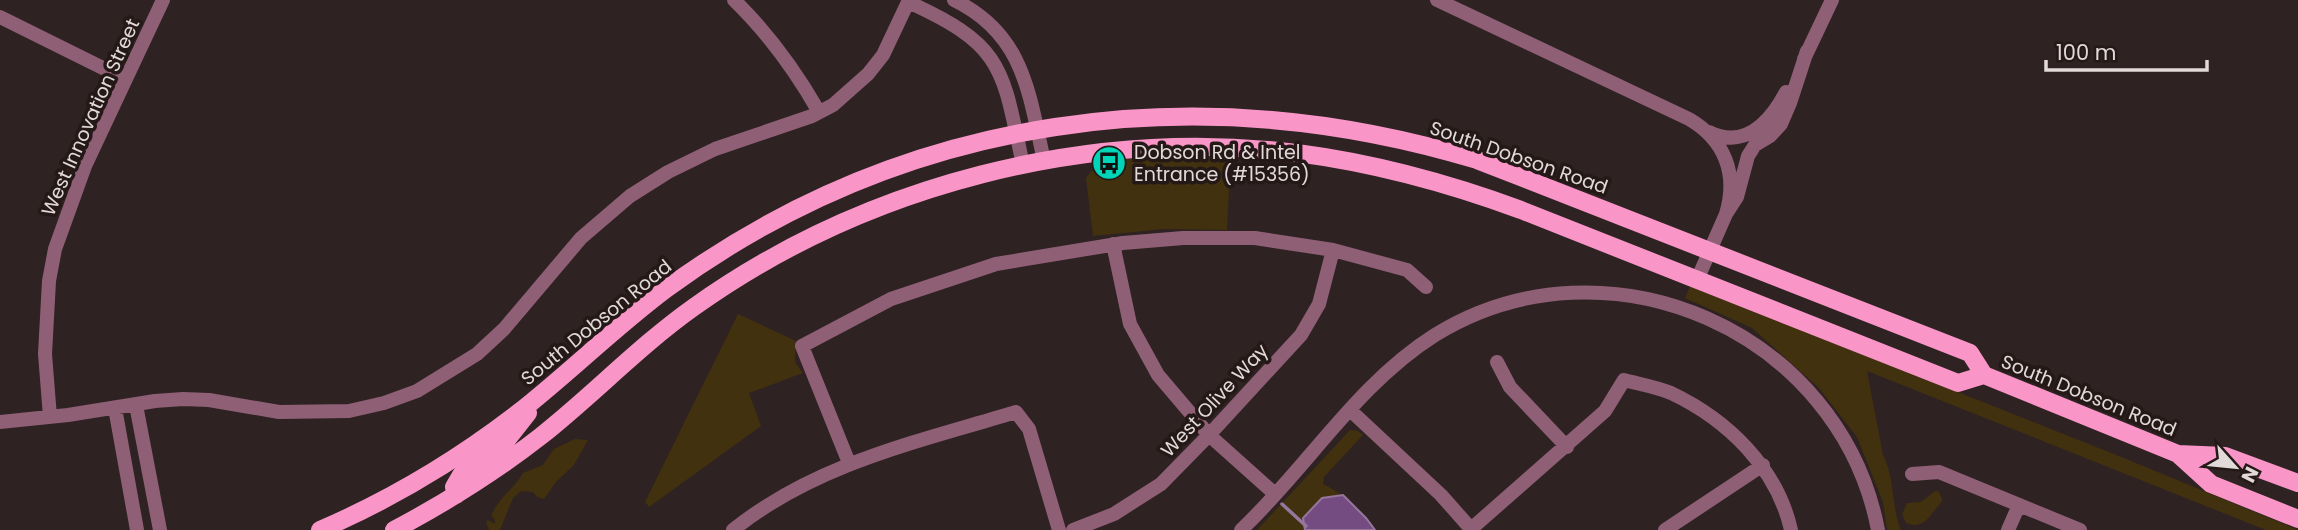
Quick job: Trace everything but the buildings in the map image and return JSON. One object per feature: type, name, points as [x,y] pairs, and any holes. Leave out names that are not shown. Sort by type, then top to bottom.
[{"type":"main road","name":"South Dobson Road","points":[[320,530],[423,478],[483,438],[548,388],[664,290],[732,244],[797,209],[881,172],[1016,134],[1133,118],[1212,116],[1284,120],[1363,131],[1477,160],[1970,353],[1984,375],[2178,454],[2225,456],[2298,483]]},
{"type":"main road","name":"South Dobson Road","points":[[394,530],[456,495],[541,436],[693,308],[758,265],[844,222],[936,188],[1023,165],[1100,153],[1175,148],[1255,149],[1332,158],[1447,184],[1958,383],[1984,375]]},
{"type":"main road","points":[[456,495],[454,487],[461,475],[506,441],[548,388]]},
{"type":"main road","name":"South Dobson Road","points":[[2178,454],[2211,484],[2298,519]]},
{"type":"street","name":"West Innovation Street","points":[[50,417],[45,354],[47,303],[55,249],[76,187],[163,0]]},
{"type":"street","points":[[734,0],[765,30],[781,51],[819,112]]},
{"type":"street","points":[[954,0],[991,24],[1013,52],[1026,79],[1044,161]]},
{"type":"street","points":[[1437,0],[1689,119],[1709,132],[1733,139],[1747,136],[1758,129],[1776,111],[1832,0]]},
{"type":"street","points":[[0,422],[183,399],[209,400],[267,411],[349,411],[384,403],[417,391],[450,372],[486,345],[529,301],[581,238],[630,196],[684,163],[715,149],[833,105],[869,74],[883,55],[908,1],[955,25],[984,48],[994,62],[1007,89],[1023,165]]},
{"type":"street","points":[[0,18],[125,79]]},
{"type":"street","points":[[1697,280],[1740,188],[1744,164],[1751,150],[1775,131],[1784,117],[1807,51]]},
{"type":"street","points":[[1709,132],[1723,151],[1729,170],[1731,185],[1726,214]]},
{"type":"street","points":[[849,463],[802,346],[891,299],[996,264],[1113,244],[1183,238],[1255,238],[1333,250],[1407,270],[1426,287]]},
{"type":"street","points":[[1113,244],[1130,324],[1158,375],[1209,435],[1275,494]]},
{"type":"street","name":"West Olive Way","points":[[1073,530],[1114,514],[1161,484],[1209,435],[1301,335],[1319,304],[1333,250]]},
{"type":"street","points":[[1241,530],[1350,410],[1384,375],[1417,347],[1457,323],[1520,299],[1608,293],[1685,309],[1723,326],[1768,354],[1804,385],[1832,420],[1855,459],[1870,496],[1878,530]]},
{"type":"street","points":[[1497,362],[1510,387],[1567,447]]},
{"type":"street","points":[[1350,410],[1441,495],[1472,530],[1605,411],[1624,380],[1670,393],[1723,424],[1763,465],[1786,509],[1791,530]]},
{"type":"street","points":[[135,405],[160,530]]},
{"type":"street","points":[[115,408],[137,530]]},
{"type":"street","points":[[733,530],[752,515],[805,484],[849,463],[1016,412],[1029,429],[1059,530]]},
{"type":"street","points":[[1665,530],[1763,465]]},
{"type":"street","points":[[1912,474],[1939,472],[2080,530]]},
{"type":"street","points":[[2008,530],[2019,505]]},
{"type":"shaded area","points":[[1168,155],[1221,157],[1230,170],[1227,230],[1164,229],[1093,236],[1086,178],[1098,162]]},
{"type":"shaded area","points":[[1690,286],[2298,530],[2266,530],[1867,371],[1901,530],[1887,530],[1883,502],[1857,437],[1818,387],[1752,328],[1685,298]]},
{"type":"shaded area","points":[[738,314],[796,341],[795,362],[803,373],[749,393],[761,426],[649,507],[645,502]]},
{"type":"shaded area","points":[[1350,430],[1363,435],[1324,477],[1323,484],[1352,503],[1375,530],[1257,530]]},
{"type":"shaded area","points":[[575,439],[588,440],[574,465],[556,482],[544,499],[533,492],[521,491],[513,498],[500,530],[489,530],[486,522],[488,520],[495,524],[491,516],[494,510],[523,473],[543,465],[554,449]]},
{"type":"shaded area","points":[[1938,491],[1942,501],[1929,517],[1920,524],[1906,523],[1902,514],[1907,503],[1921,502]]},
{"type":"shaded area","points":[[1343,495],[1375,530],[1305,530],[1303,518],[1322,498]]},
{"type":"waterway","points":[[1282,504],[1306,526]]},
{"type":"place","name":"Dobson Rd & Intel Entrance (#15356)","points":[[1109,163]]}]
